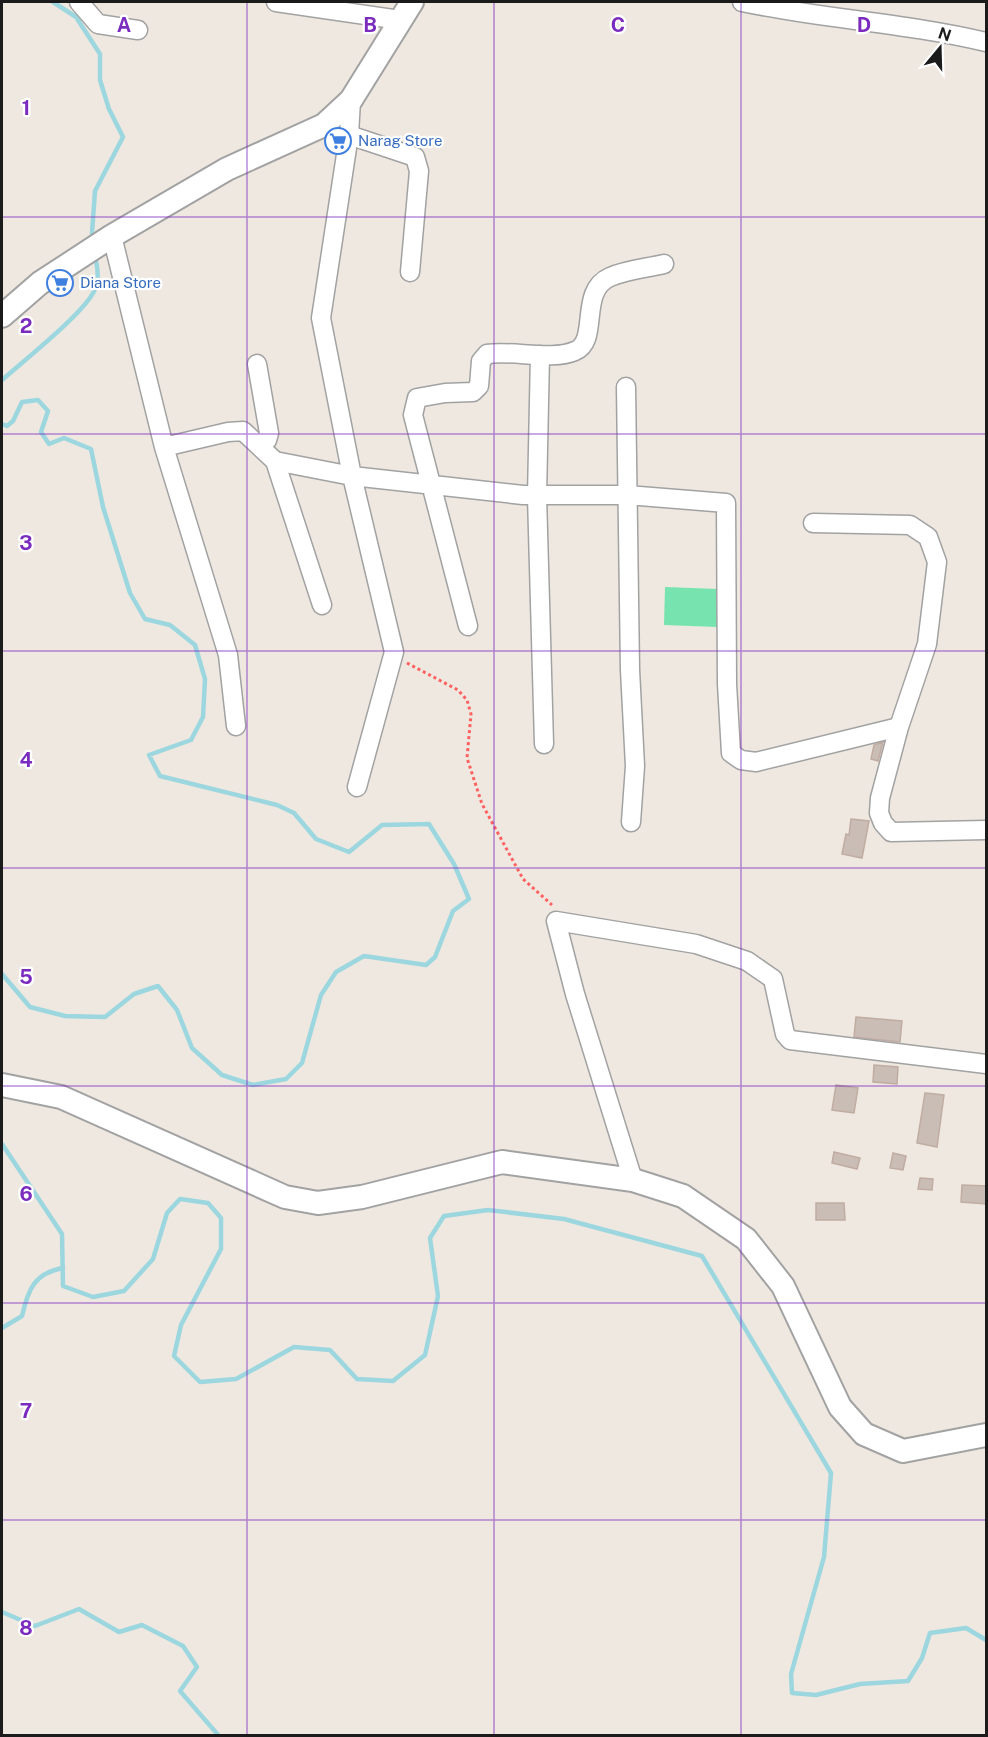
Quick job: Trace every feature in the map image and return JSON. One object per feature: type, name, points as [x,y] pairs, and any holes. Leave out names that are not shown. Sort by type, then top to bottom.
[{"type":"street","points":[[79,2],[98,24],[138,30]]},
{"type":"street","points":[[2,316],[40,283],[112,236],[227,170],[324,125],[351,100],[406,10],[276,2]]},
{"type":"street","points":[[742,2],[954,34],[987,42]]},
{"type":"street","points":[[351,100],[349,135],[321,318],[352,476],[394,652],[357,788]]},
{"type":"street","points":[[349,135],[415,157],[419,171],[410,272]]},
{"type":"street","points":[[112,236],[164,447],[228,656],[236,726]]},
{"type":"street","points":[[468,626],[413,415],[417,398],[445,393],[473,392],[479,386],[481,361],[488,354],[540,355],[576,351],[586,341],[593,292],[609,277],[664,264]]},
{"type":"street","points":[[540,355],[537,495],[544,744]]},
{"type":"street","points":[[257,364],[269,433],[267,440],[260,446]]},
{"type":"street","points":[[626,387],[630,670],[635,766],[631,822]]},
{"type":"street","points":[[164,447],[228,432],[243,431],[260,446],[275,461],[322,605]]},
{"type":"street","points":[[275,461],[352,476],[537,495],[627,495],[726,503],[727,684],[731,753],[741,760],[756,762],[899,727]]},
{"type":"street","points":[[813,523],[910,525],[928,537],[937,562],[927,644],[899,727],[880,798],[879,813],[883,823],[891,832],[987,830]]},
{"type":"street","points":[[633,1180],[575,994],[556,921],[696,945],[747,961],[773,979],[785,1034],[790,1040],[987,1064]]},
{"type":"street","points":[[2,1085],[61,1097],[285,1197],[318,1203],[362,1197],[502,1162],[633,1180],[683,1196],[746,1239],[783,1286],[840,1407],[864,1434],[903,1451],[987,1435]]},
{"type":"path","points":[[394,652],[403,660],[458,690],[467,700],[471,714],[467,758],[482,804],[523,879],[552,905],[556,921]]},
{"type":"green space","points":[[665,587],[718,589],[717,627],[664,625]]},
{"type":"building","points":[[883,742],[878,761],[871,759],[874,745]]},
{"type":"building","points":[[851,819],[869,821],[862,858],[842,854],[846,834],[849,835]]},
{"type":"building","points":[[856,1017],[902,1021],[900,1042],[854,1037]]},
{"type":"building","points":[[874,1065],[898,1067],[897,1084],[873,1082]]},
{"type":"building","points":[[836,1085],[858,1088],[854,1113],[832,1110]]},
{"type":"building","points":[[925,1093],[944,1095],[937,1147],[917,1143]]},
{"type":"building","points":[[834,1152],[860,1158],[857,1169],[832,1163]]},
{"type":"building","points":[[893,1153],[906,1156],[903,1170],[890,1168]]},
{"type":"building","points":[[920,1178],[933,1179],[932,1190],[918,1189]]},
{"type":"building","points":[[962,1185],[987,1186],[987,1204],[961,1202]]},
{"type":"building","points":[[816,1203],[844,1203],[845,1220],[816,1220]]},
{"type":"waterway","points":[[53,2],[76,17],[100,54],[100,80],[109,109],[123,137],[95,191],[92,233]]},
{"type":"waterway","points":[[2,380],[67,323],[90,298],[97,282],[96,261]]},
{"type":"waterway","points":[[2,424],[7,426],[13,421],[22,402],[38,400],[48,411],[41,432],[49,444],[64,438],[91,449],[103,507],[130,593],[145,619],[170,625],[195,645],[205,679],[203,717],[191,740],[149,755],[160,776],[277,805],[294,813],[316,839],[349,852],[382,825],[429,824],[454,864],[469,899],[453,911],[435,957],[426,965],[364,956],[336,972],[321,995],[302,1063],[286,1079],[253,1085],[222,1075],[192,1048],[177,1010],[158,986],[134,994],[105,1017],[65,1016],[30,1007],[2,974]]},
{"type":"waterway","points":[[2,1144],[62,1234],[63,1286],[93,1297],[124,1291],[153,1259],[167,1213],[180,1199],[208,1203],[221,1218],[221,1249],[181,1325],[174,1356],[200,1382],[236,1379],[294,1347],[330,1350],[357,1379],[393,1381],[425,1355],[438,1296],[430,1238],[444,1216],[488,1210],[564,1219],[702,1256],[831,1473],[824,1557],[791,1674],[792,1693],[816,1695],[860,1684],[908,1681],[922,1658],[930,1633],[966,1628],[986,1640]]},
{"type":"waterway","points":[[2,1328],[22,1316],[30,1291],[39,1279],[53,1270],[63,1268]]},
{"type":"waterway","points":[[2,1612],[35,1626],[79,1609],[119,1632],[142,1625],[183,1646],[197,1667],[180,1691],[219,1736]]},
{"type":"place","name":"Narag Store","points":[[338,141]]},
{"type":"place","name":"Diana Store","points":[[60,283]]}]
